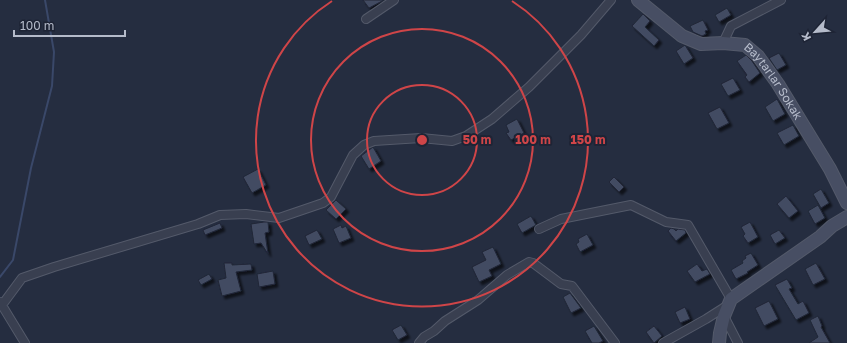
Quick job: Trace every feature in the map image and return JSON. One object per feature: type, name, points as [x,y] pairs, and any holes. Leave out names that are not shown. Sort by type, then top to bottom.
[{"type":"street","points":[[366,19],[394,0]]},
{"type":"street","points":[[25,343],[1,304],[22,278],[198,224],[220,215],[246,214],[279,218],[323,203],[330,196],[353,154],[364,145],[374,141],[421,138],[452,141],[466,136],[492,119],[528,87],[581,35],[610,0]]},
{"type":"street","name":"Baytarlar Sokak","points":[[638,0],[682,36],[701,44],[723,43],[745,45],[758,56],[778,84],[830,169],[847,203]]},
{"type":"street","points":[[723,43],[732,26],[781,0]]},
{"type":"street","points":[[539,229],[561,219],[631,205],[666,222],[688,225],[728,306],[738,343]]},
{"type":"street","points":[[663,343],[728,306],[832,226],[847,217]]},
{"type":"street","points":[[419,343],[424,337],[434,331],[445,321],[478,300],[507,275],[528,262],[533,263],[561,284],[572,286],[615,343]]},
{"type":"street","points":[[719,343],[720,333],[728,306]]},
{"type":"building","points":[[363,0],[384,0],[369,8]]},
{"type":"building","points":[[727,8],[731,15],[719,22],[715,15]]},
{"type":"building","points":[[643,14],[650,21],[645,27],[659,40],[654,46],[632,26]]},
{"type":"building","points":[[703,20],[708,30],[705,31],[706,34],[702,36],[693,32],[690,26]]},
{"type":"building","points":[[685,45],[693,58],[684,64],[676,51]]},
{"type":"building","points":[[779,53],[786,65],[777,70],[769,58]]},
{"type":"building","points":[[746,55],[760,73],[749,82],[745,77],[747,75],[737,61]]},
{"type":"building","points":[[733,78],[740,90],[728,96],[721,84]]},
{"type":"building","points":[[777,99],[785,114],[773,121],[765,107]]},
{"type":"building","points":[[720,107],[729,123],[717,129],[708,113]]},
{"type":"building","points":[[517,119],[524,133],[511,140],[506,133],[509,132],[506,125]]},
{"type":"building","points":[[793,125],[799,136],[784,145],[777,133]]},
{"type":"building","points":[[373,147],[381,161],[369,169],[361,156]]},
{"type":"building","points":[[258,169],[266,185],[252,193],[243,177]]},
{"type":"building","points":[[614,177],[624,187],[619,192],[609,182]]},
{"type":"building","points":[[821,189],[829,203],[821,208],[813,194]]},
{"type":"building","points":[[786,196],[798,211],[789,218],[777,204]]},
{"type":"building","points":[[336,200],[346,209],[336,219],[326,210]]},
{"type":"building","points":[[818,205],[825,218],[815,224],[808,211]]},
{"type":"building","points":[[531,216],[536,225],[522,233],[517,224]]},
{"type":"building","points":[[268,222],[269,232],[265,233],[268,254],[261,243],[254,244],[251,224]]},
{"type":"building","points":[[750,222],[758,237],[748,243],[743,236],[745,234],[741,227]]},
{"type":"building","points":[[220,223],[222,228],[205,235],[203,230]]},
{"type":"building","points":[[341,225],[342,228],[346,226],[351,238],[339,243],[333,229]]},
{"type":"building","points":[[671,228],[676,231],[678,229],[685,230],[686,233],[676,241],[668,231]]},
{"type":"building","points":[[317,230],[322,239],[309,245],[305,236]]},
{"type":"building","points":[[779,230],[785,238],[775,244],[770,235]]},
{"type":"building","points":[[587,234],[593,245],[580,252],[576,244],[579,242],[578,239]]},
{"type":"building","points":[[493,247],[501,264],[489,270],[492,276],[479,282],[472,267],[486,260],[482,252]]},
{"type":"building","points":[[751,253],[758,265],[747,272],[748,273],[736,279],[731,270],[743,263],[742,261],[746,258],[745,256]]},
{"type":"building","points":[[224,263],[232,263],[232,265],[251,264],[252,270],[236,272],[241,291],[222,296],[218,280],[226,278]]},
{"type":"building","points":[[816,263],[825,279],[813,285],[805,269]]},
{"type":"building","points":[[697,264],[702,271],[707,269],[710,274],[695,282],[687,271]]},
{"type":"building","points":[[273,271],[275,284],[259,287],[257,274]]},
{"type":"building","points":[[209,274],[212,279],[201,285],[198,280]]},
{"type":"building","points":[[787,279],[792,288],[789,289],[798,304],[803,301],[809,313],[796,320],[775,285]]},
{"type":"building","points":[[570,293],[581,308],[571,313],[563,297]]},
{"type":"building","points":[[769,301],[778,319],[764,326],[755,308]]},
{"type":"building","points":[[685,307],[690,319],[680,323],[675,312]]},
{"type":"building","points":[[818,316],[822,326],[821,327],[830,343],[809,343],[818,337],[810,320]]},
{"type":"building","points":[[401,325],[407,335],[398,340],[392,330]]},
{"type":"building","points":[[594,326],[603,341],[599,343],[592,343],[585,331]]},
{"type":"building","points":[[654,326],[662,336],[654,343],[646,332]]},
{"type":"waterway","points":[[0,277],[13,260],[31,168],[52,86],[54,52],[45,0]]}]
